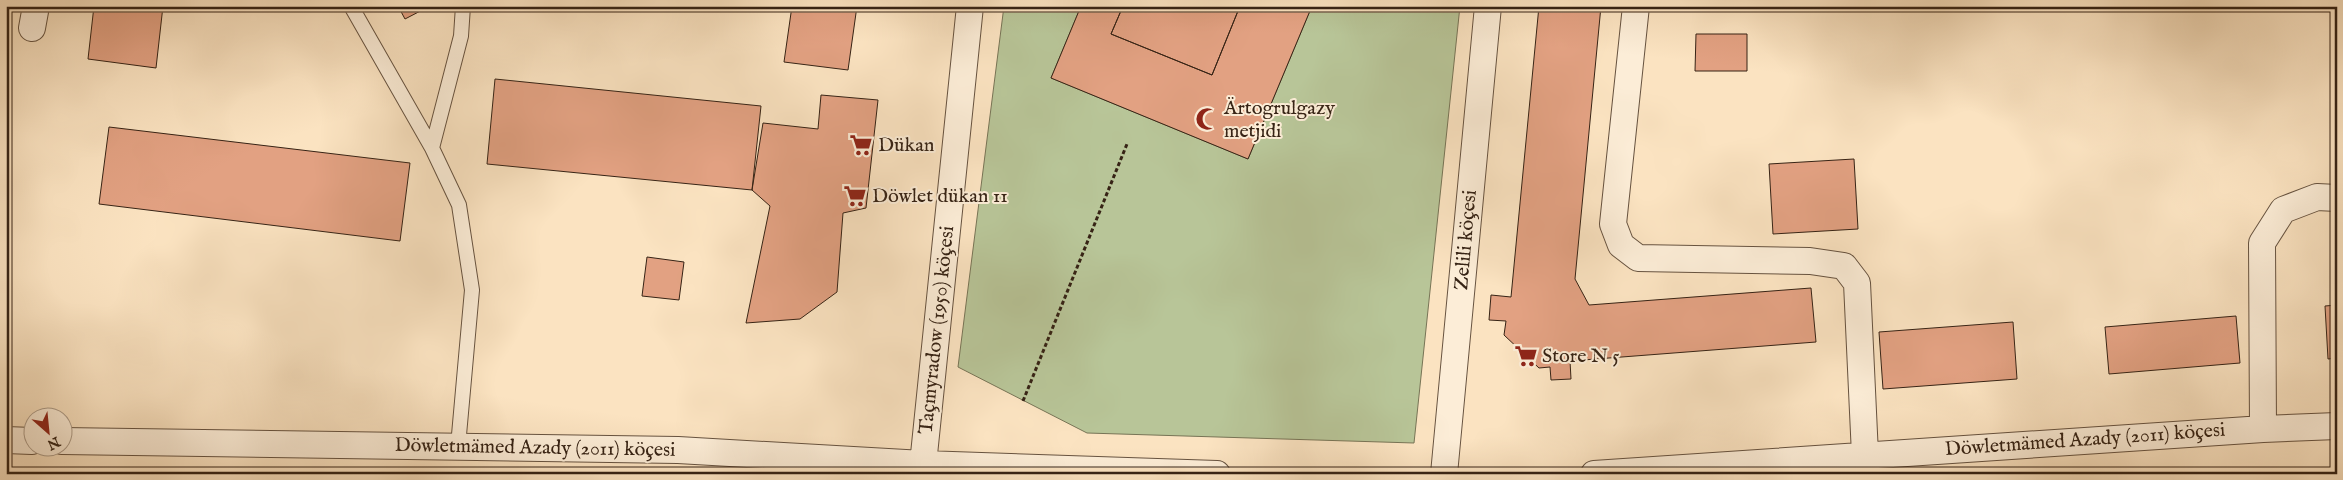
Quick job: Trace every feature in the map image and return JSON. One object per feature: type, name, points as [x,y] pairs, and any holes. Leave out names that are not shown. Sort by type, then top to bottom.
[{"type":"street","name":"Taçmyradow (1950) köçesi","points":[[923,469],[970,6]]},
{"type":"street","name":"Zelili köçesi","points":[[1444,474],[1488,6]]},
{"type":"street","points":[[1636,6],[1613,224],[1621,245],[1638,258],[1810,261],[1844,266],[1857,283],[1865,455]]},
{"type":"street","points":[[2263,428],[2262,242],[2283,210],[2317,197],[2337,198]]},
{"type":"street","name":"Döwletmämed Azady (2011) köçesi","points":[[1594,474],[1821,466],[1865,455],[2263,428],[2337,426]]},
{"type":"street","points":[[6,440],[22,441]]},
{"type":"street","name":"Döwletmämed Azady (2011) köçesi","points":[[72,441],[678,450],[923,469],[1217,474]]},
{"type":"lane","points":[[351,6],[432,148],[459,205],[472,290],[458,446]]},
{"type":"lane","points":[[432,148],[460,36],[463,6]]},
{"type":"path","points":[[1023,400],[1128,144]]},
{"type":"green space","points":[[1004,6],[1081,6],[1051,78],[1248,159],[1312,6],[1460,6],[1414,443],[1087,433],[958,367]]},
{"type":"building","points":[[94,6],[163,6],[156,68],[88,59]]},
{"type":"building","points":[[398,6],[430,6],[405,19]]},
{"type":"building","points":[[792,6],[857,6],[848,70],[784,62]]},
{"type":"building","name":"Ärtogrulgazy metjidi","points":[[1081,6],[1123,6],[1111,34],[1212,75],[1240,6],[1312,6],[1248,159],[1051,78]]},
{"type":"building","points":[[1123,6],[1240,6],[1212,75],[1111,34]]},
{"type":"building","points":[[1539,6],[1601,6],[1575,279],[1589,305],[1811,288],[1816,342],[1570,361],[1571,379],[1551,380],[1550,367],[1539,368],[1504,335],[1506,321],[1489,320],[1491,295],[1511,297]]},
{"type":"building","points":[[1696,34],[1747,34],[1747,71],[1695,71]]},
{"type":"building","points":[[495,79],[761,106],[752,190],[487,164]]},
{"type":"building","points":[[821,95],[878,100],[866,208],[843,213],[837,292],[800,319],[746,323],[770,206],[752,190],[763,123],[818,129]]},
{"type":"building","points":[[109,127],[410,163],[400,241],[99,204]]},
{"type":"building","points":[[1854,159],[1858,229],[1773,234],[1769,164]]},
{"type":"building","points":[[647,257],[684,262],[679,300],[642,296]]},
{"type":"building","points":[[2337,305],[2337,358],[2328,359],[2325,306]]},
{"type":"building","points":[[2236,316],[2240,363],[2109,374],[2105,327]]},
{"type":"building","points":[[2013,322],[2017,379],[1883,389],[1879,332]]},
{"type":"place","name":"Ärtogrulgazy metjidi","points":[[1207,119]]},
{"type":"place","name":"Dükan","points":[[861,145]]},
{"type":"place","name":"Döwlet dükan 11","points":[[855,196]]},
{"type":"place","name":"Store N 5","points":[[1526,356]]}]
